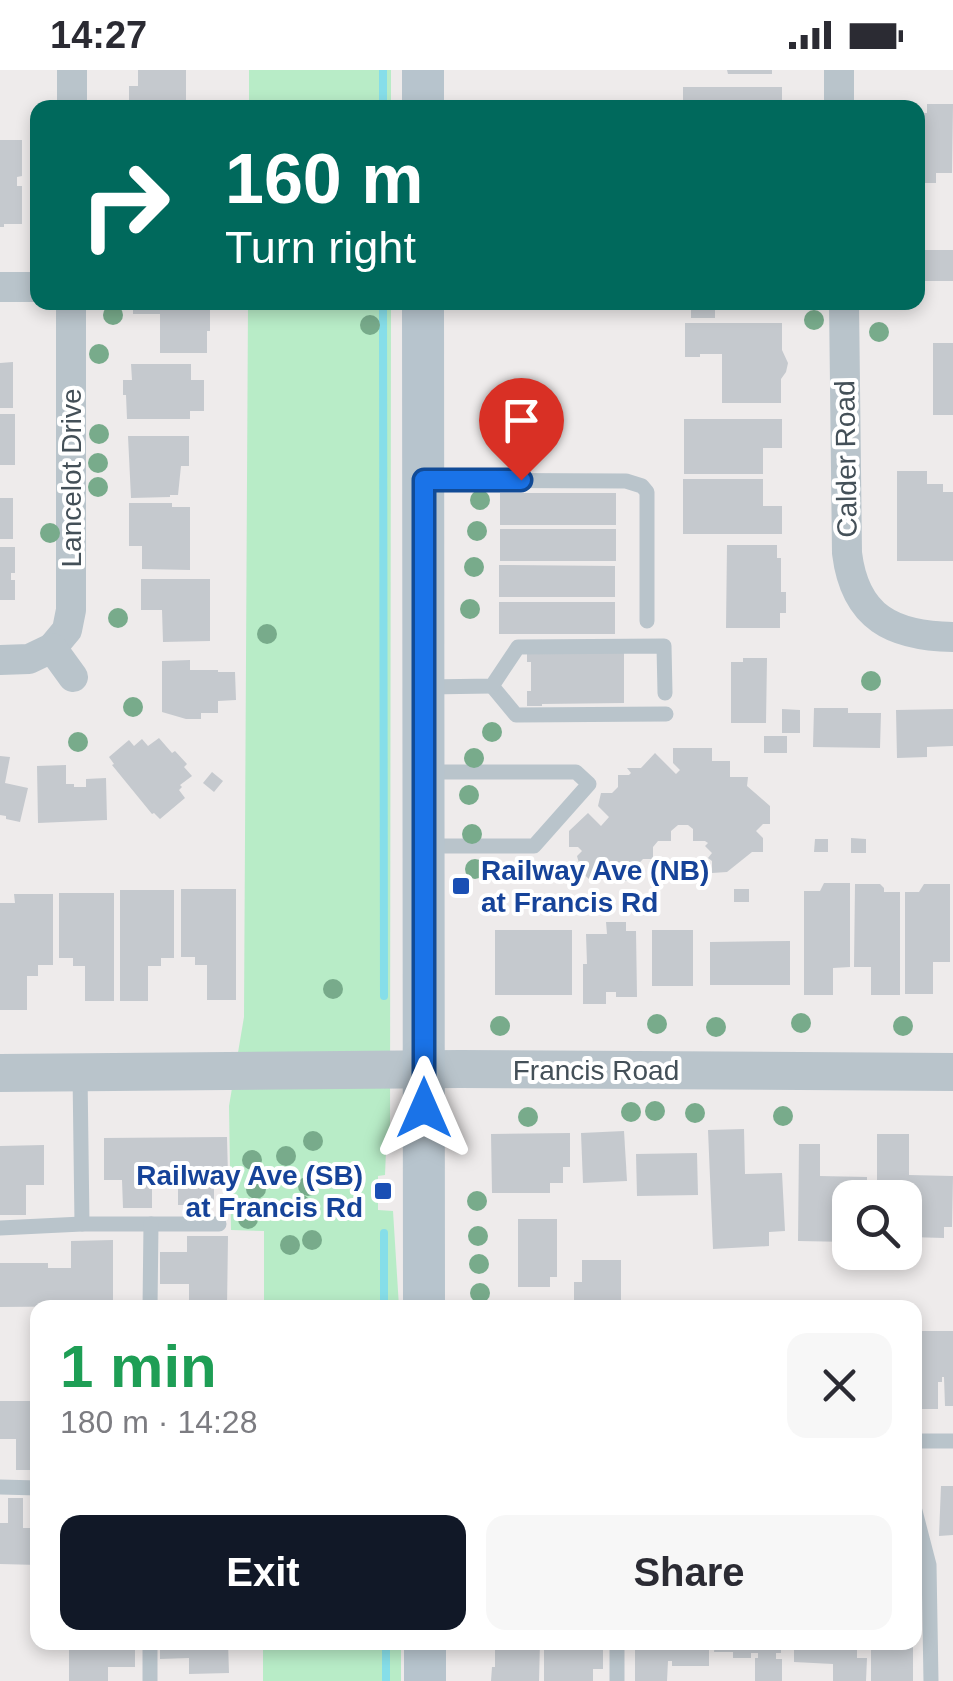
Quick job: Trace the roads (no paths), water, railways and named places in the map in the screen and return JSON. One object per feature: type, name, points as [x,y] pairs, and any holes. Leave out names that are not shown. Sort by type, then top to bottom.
[{"type":"main road","points":[[423,70],[423,100]]},
{"type":"main road","points":[[423,310],[424,1300]]},
{"type":"main road","points":[[424,1650],[425,1681]]},
{"type":"street","points":[[72,70],[72,100]]},
{"type":"street","points":[[839,70],[839,100]]},
{"type":"street","points":[[0,288],[30,288]]},
{"type":"street","name":"Lancelot Drive","points":[[52,648],[67,630],[71,610],[71,310]]},
{"type":"street","name":"Calder Road","points":[[844,310],[847,553],[852,579],[871,610],[884,622],[900,630],[953,637]]},
{"type":"street","points":[[0,660],[29,659],[52,648],[73,677]]},
{"type":"street","name":"Francis Road","points":[[0,1073],[953,1072]]},
{"type":"lane","points":[[424,480],[626,480],[642,486],[647,492],[648,621]]},
{"type":"lane","points":[[492,686],[518,647],[664,646],[665,694]]},
{"type":"lane","points":[[424,687],[492,686]]},
{"type":"lane","points":[[492,686],[516,715],[666,714]]},
{"type":"lane","points":[[424,772],[576,772],[589,784],[534,846],[424,846]]},
{"type":"lane","points":[[80,1072],[82,1224]]},
{"type":"lane","points":[[150,1224],[150,1300]]},
{"type":"lane","points":[[0,1228],[219,1224]]},
{"type":"lane","points":[[922,1441],[953,1441]]},
{"type":"lane","points":[[0,1488],[30,1488]]},
{"type":"lane","points":[[922,1536],[930,1565],[931,1681]]},
{"type":"lane","points":[[150,1650],[150,1681]]},
{"type":"lane","points":[[616,1650],[616,1681]]},
{"type":"waterway","points":[[383,70],[383,100]]},
{"type":"waterway","points":[[383,310],[384,996]]},
{"type":"waterway","points":[[384,1233],[384,1300]]},
{"type":"waterway","points":[[386,1650],[386,1681]]},
{"type":"place","name":"Railway Ave (NB) at Francis Rd","points":[[461,886]]},
{"type":"place","name":"Railway Ave (SB) at Francis Rd","points":[[383,1191]]}]
